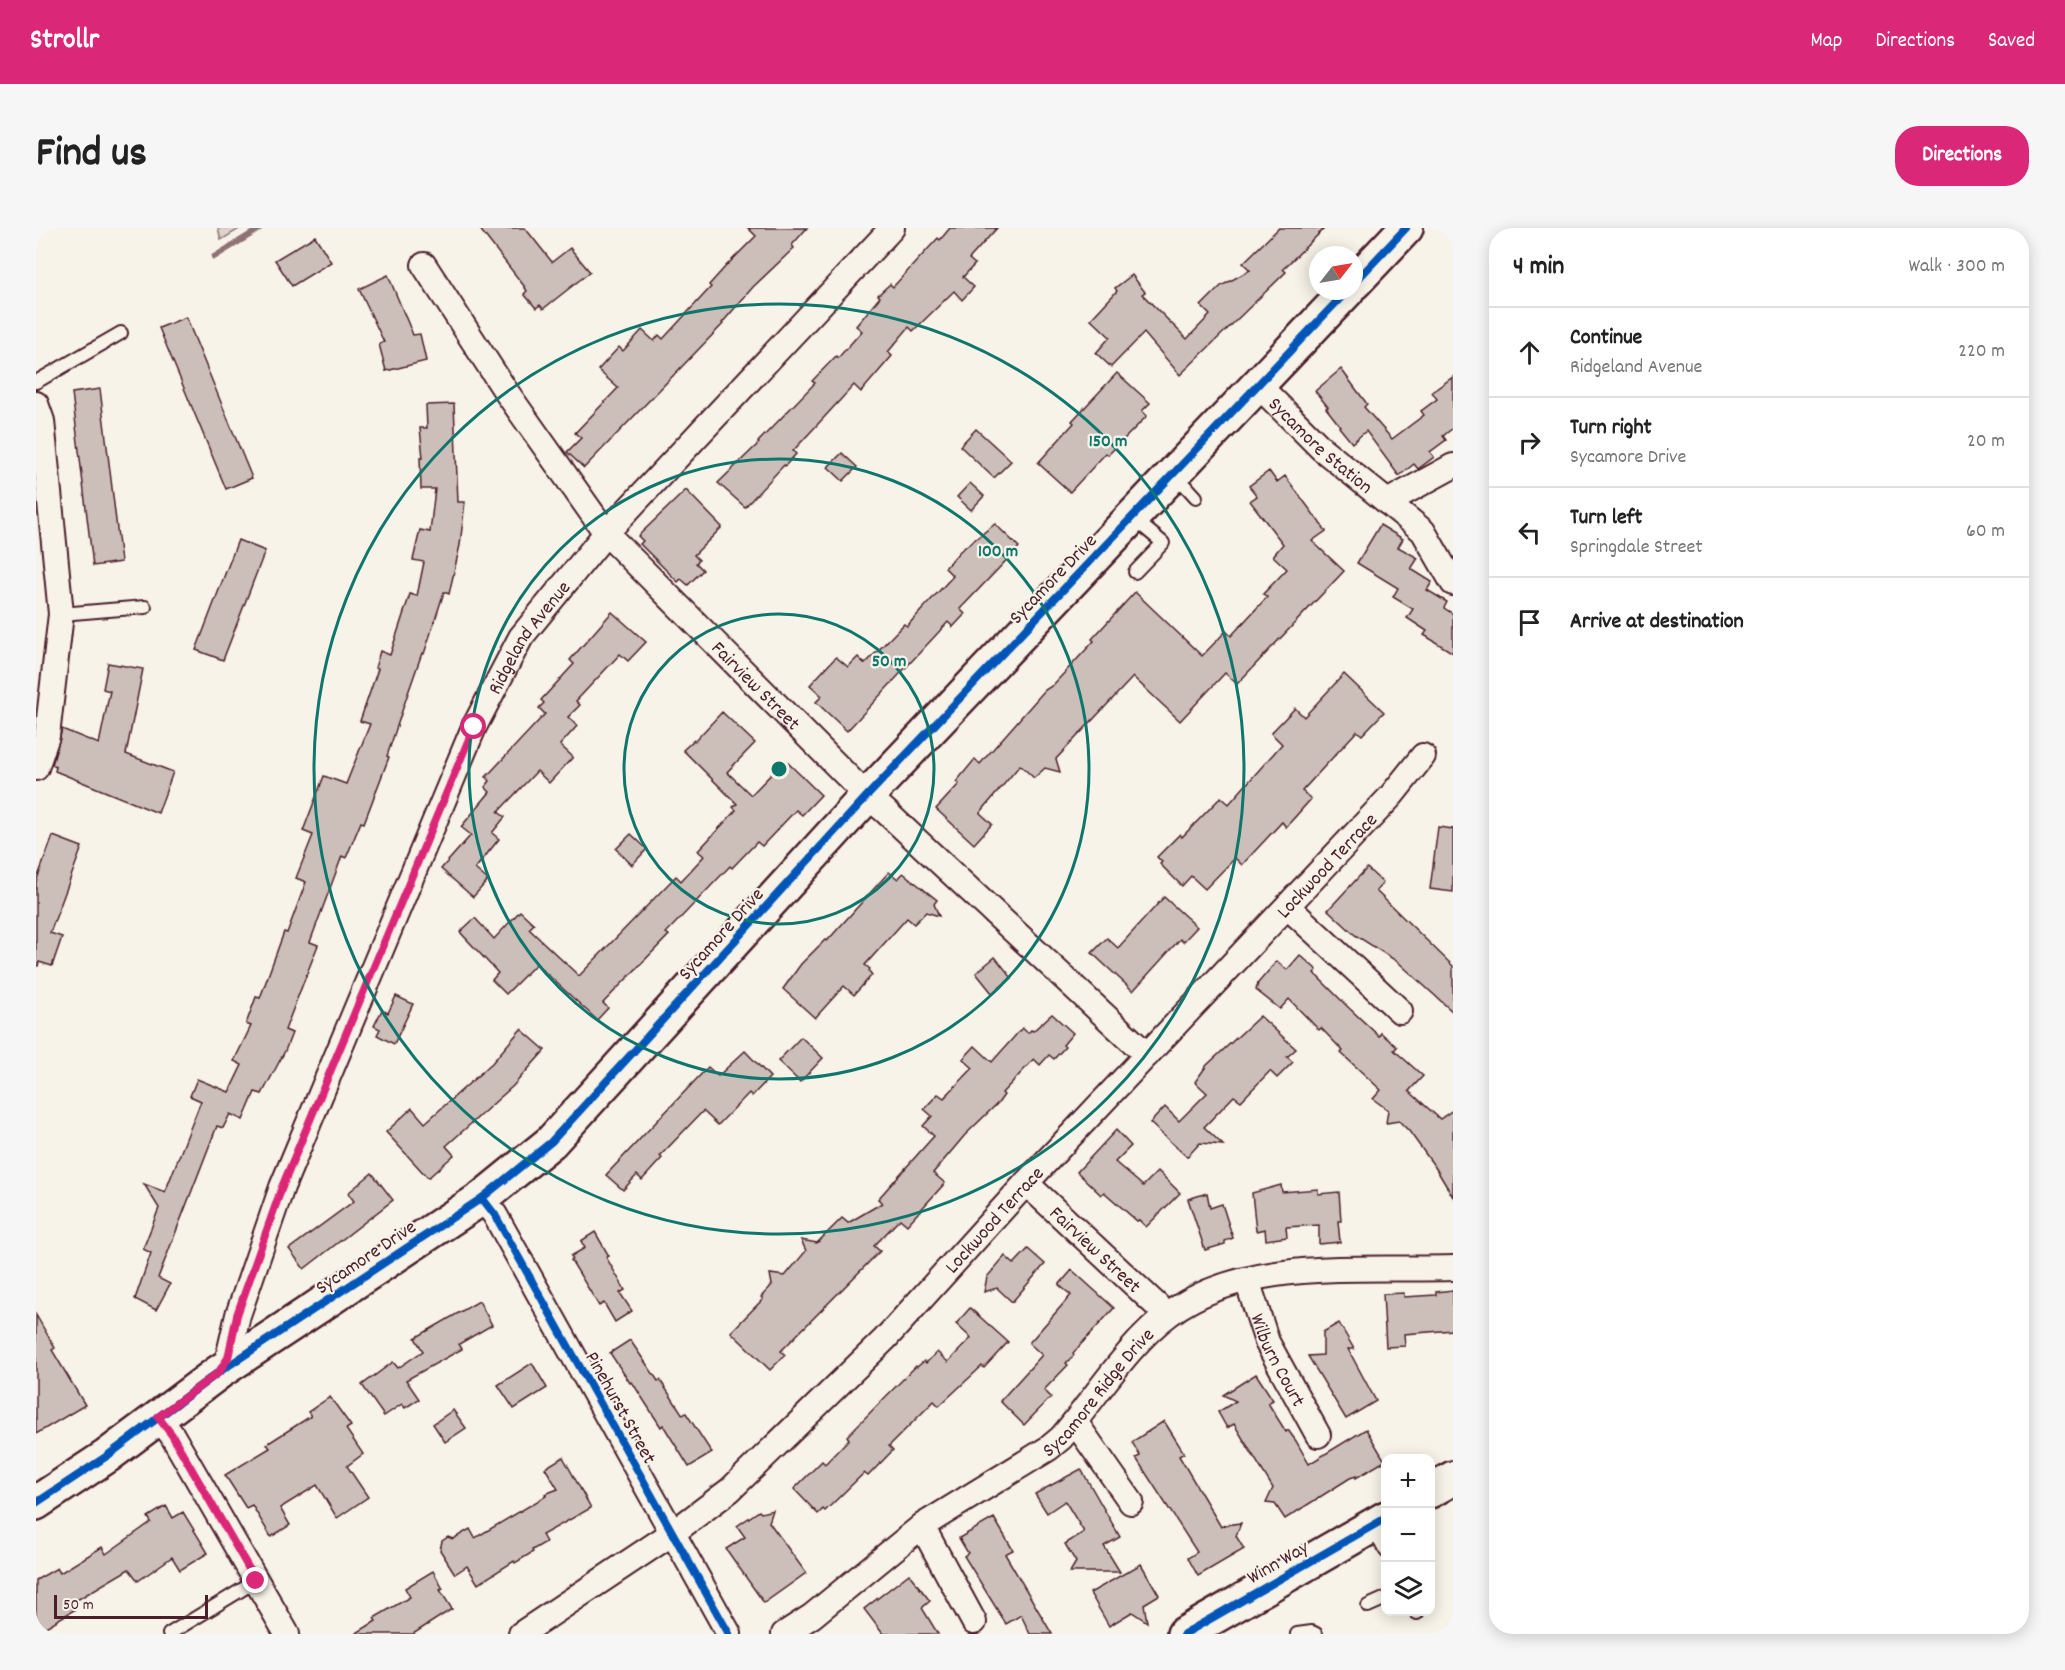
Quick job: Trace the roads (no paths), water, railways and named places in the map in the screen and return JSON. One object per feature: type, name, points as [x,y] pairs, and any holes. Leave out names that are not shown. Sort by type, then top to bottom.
[{"type":"street","points":[[1363,273],[1406,228]]},
{"type":"street","name":"Ridgeland Avenue","points":[[219,1372],[228,1358],[237,1315],[282,1187],[474,727],[521,637],[606,533],[877,233]]},
{"type":"street","name":"Fairview Street","points":[[424,266],[505,390],[606,533],[867,796],[1147,1055]]},
{"type":"street","name":"Sycamore Drive","points":[[36,1503],[107,1456],[219,1372],[482,1198],[551,1142],[867,796],[1338,300]]},
{"type":"street","name":"Sycamore Station","points":[[1258,385],[1322,449],[1424,531],[1453,583]]},
{"type":"street","points":[[36,404],[42,422],[44,514],[61,614],[47,736],[36,768]]},
{"type":"street","name":"Sycamore Station","points":[[1387,502],[1453,466]]},
{"type":"street","name":"Lockwood Terrace","points":[[521,1634],[674,1532],[730,1490],[885,1339],[1026,1183],[1288,908],[1391,796],[1423,756]]},
{"type":"street","points":[[1288,908],[1400,1011]]},
{"type":"street","name":"Fairview Street","points":[[1026,1183],[1167,1315]]},
{"type":"street","name":"Pinehurst Street","points":[[482,1198],[495,1215],[729,1634]]},
{"type":"street","name":"Sycamore Ridge Drive","points":[[784,1634],[812,1616],[922,1526],[1049,1448],[1075,1422],[1139,1340],[1167,1315],[1201,1295],[1247,1280],[1304,1270],[1453,1268]]},
{"type":"street","name":"Wilburn Court","points":[[1247,1280],[1267,1342],[1318,1435]]},
{"type":"street","points":[[158,1417],[172,1435],[287,1634]]},
{"type":"street","points":[[1075,1422],[1131,1502]]},
{"type":"street","points":[[1435,1489],[1453,1478]]},
{"type":"street","points":[[922,1526],[975,1622]]},
{"type":"street","name":"Winn Way","points":[[1184,1634],[1380,1532]]},
{"type":"lane","points":[[36,382],[121,333]]},
{"type":"lane","points":[[1174,473],[1196,498]]},
{"type":"lane","points":[[1133,517],[1163,543],[1135,572]]},
{"type":"lane","points":[[61,614],[146,607]]},
{"type":"lane","points":[[170,1634],[256,1581]]},
{"type":"lane","points":[[1368,1606],[1381,1600]]},
{"type":"lane","points":[[1297,1634],[1312,1632],[1316,1634]]},
{"type":"waterway","points":[[214,257],[261,228]]}]
